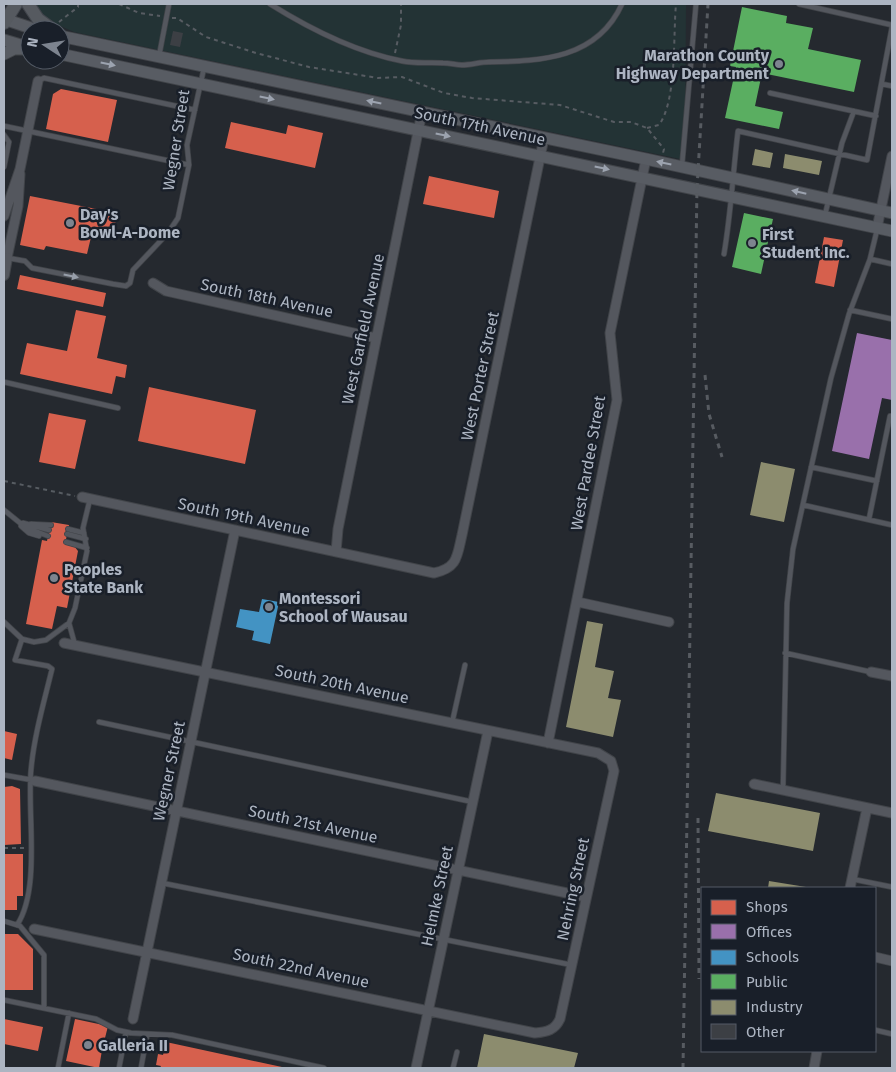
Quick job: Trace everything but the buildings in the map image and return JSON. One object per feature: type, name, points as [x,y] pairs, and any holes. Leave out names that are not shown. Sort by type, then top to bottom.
[{"type":"main road","points":[[16,4],[4,20],[20,25]]},
{"type":"main road","points":[[28,4],[39,20]]},
{"type":"main road","name":"South 17th Avenue","points":[[70,37],[204,67],[682,166],[886,212]]},
{"type":"main road","points":[[4,40],[20,45]]},
{"type":"main road","points":[[4,54],[14,49],[20,49]]},
{"type":"main road","name":"South 17th Avenue","points":[[70,56],[733,196],[892,232]]},
{"type":"street","points":[[4,216],[20,169],[38,81]]},
{"type":"street","name":"West Garfield Avenue","points":[[336,552],[376,338],[422,112]]},
{"type":"street","name":"West Porter Street","points":[[401,566],[434,573],[449,569],[456,561],[544,138]]},
{"type":"street","points":[[878,228],[886,212],[892,156]]},
{"type":"street","name":"West Pardee Street","points":[[548,743],[578,602],[617,400],[610,333],[646,159]]},
{"type":"street","points":[[4,276],[5,257],[18,203],[20,169]]},
{"type":"street","name":"South 18th Avenue","points":[[153,283],[166,291],[376,338]]},
{"type":"street","name":"South 19th Avenue","points":[[86,498],[401,566]]},
{"type":"street","name":"Wegner Street","points":[[133,1019],[235,530]]},
{"type":"street","points":[[578,602],[669,622]]},
{"type":"street","name":"South 20th Avenue","points":[[64,643],[598,752],[611,760]]},
{"type":"street","points":[[871,672],[892,676]]},
{"type":"street","name":"Helmke Street","points":[[416,1068],[488,731]]},
{"type":"street","name":"Nehring Street","points":[[558,1023],[614,771],[611,760]]},
{"type":"street","name":"South 21st Avenue","points":[[32,781],[586,897]]},
{"type":"street","points":[[754,784],[892,813]]},
{"type":"street","points":[[851,884],[867,808]]},
{"type":"street","name":"South 22nd Avenue","points":[[34,929],[535,1032],[547,1032],[558,1023]]},
{"type":"street","points":[[876,957],[892,961]]},
{"type":"street","points":[[814,1067],[817,1052]]},
{"type":"lane","points":[[158,57],[169,4]]},
{"type":"lane","points":[[270,4],[299,22],[339,41],[394,59],[461,65],[508,62],[561,55],[588,43],[604,32],[614,22],[622,4]]},
{"type":"lane","points":[[682,166],[696,4]]},
{"type":"lane","points":[[724,254],[733,196],[738,131],[867,160],[892,26],[799,4]]},
{"type":"lane","name":"Wegner Street","points":[[5,257],[25,262],[32,268],[120,285],[130,283],[133,270],[168,233],[178,218],[189,165],[187,145],[204,67]]},
{"type":"lane","points":[[38,81],[44,78],[195,110]]},
{"type":"lane","points":[[882,84],[892,86]]},
{"type":"lane","points":[[770,93],[876,116]]},
{"type":"lane","points":[[825,217],[839,154],[854,111]]},
{"type":"lane","points":[[4,126],[189,165]]},
{"type":"lane","points":[[4,135],[9,142],[4,167]]},
{"type":"lane","points":[[782,790],[789,573],[831,378],[850,310],[870,259],[878,228]]},
{"type":"lane","points":[[870,259],[892,264]]},
{"type":"lane","points":[[850,310],[892,319]]},
{"type":"lane","points":[[4,382],[118,408]]},
{"type":"lane","points":[[869,519],[890,416],[892,416]]},
{"type":"lane","points":[[811,467],[877,481]]},
{"type":"lane","points":[[4,622],[22,639],[40,642],[63,630],[70,623],[75,608],[87,544],[84,533],[86,498]]},
{"type":"lane","points":[[803,504],[892,525]]},
{"type":"lane","points":[[4,510],[29,533],[49,532],[17,520]]},
{"type":"lane","points":[[67,536],[84,533]]},
{"type":"lane","points":[[67,536],[87,544]]},
{"type":"lane","points":[[67,536],[87,544]]},
{"type":"lane","points":[[70,623],[75,645]]},
{"type":"lane","points":[[17,924],[23,915],[29,893],[34,752],[52,669],[48,666],[15,660],[22,639]]},
{"type":"lane","points":[[785,653],[871,672]]},
{"type":"lane","points":[[452,723],[465,665]]},
{"type":"lane","points":[[99,722],[473,802]]},
{"type":"lane","points":[[4,775],[32,781]]},
{"type":"lane","points":[[162,883],[572,965]]},
{"type":"lane","points":[[851,884],[892,887]]},
{"type":"lane","points":[[4,921],[17,924],[44,955],[44,1008]]},
{"type":"lane","points":[[4,1000],[96,1019],[126,1032],[147,1035],[172,1035],[324,1068]]},
{"type":"lane","points":[[58,1068],[69,1013]]},
{"type":"lane","points":[[876,1030],[892,1034]]},
{"type":"lane","points":[[119,1068],[126,1032]]},
{"type":"lane","points":[[141,1068],[147,1035]]},
{"type":"lane","points":[[453,1068],[457,1052]]},
{"type":"path","points":[[66,18],[78,4]]},
{"type":"path","points":[[119,4],[139,13],[177,18],[206,38],[226,45],[310,66],[378,78],[402,77],[444,93],[472,98],[560,104],[614,122],[631,122],[647,128],[664,149],[662,162]]},
{"type":"path","points":[[394,59],[401,25],[401,4]]},
{"type":"path","points":[[647,128],[659,125],[665,117],[672,89],[676,4]]},
{"type":"path","points":[[4,481],[86,498]]},
{"type":"path","points":[[4,848],[30,848]]},
{"type":"shaded area","points":[[35,4],[686,4],[685,160],[74,32],[70,30],[70,20],[47,20]]},
{"type":"railway","points":[[683,1068],[697,188],[708,4]]},
{"type":"railway","points":[[705,375],[709,414],[722,457]]},
{"type":"railway","points":[[698,818],[699,979]]},
{"type":"place","name":"Marathon County Highway Department","points":[[779,64]]},
{"type":"place","name":"Day's Bowl-A-Dome","points":[[70,223]]},
{"type":"place","name":"First Student Inc.","points":[[752,243]]},
{"type":"place","name":"Peoples State Bank","points":[[54,578]]},
{"type":"place","name":"Montessori School of Wausau","points":[[269,607]]},
{"type":"place","name":"Galleria II","points":[[88,1045]]}]
